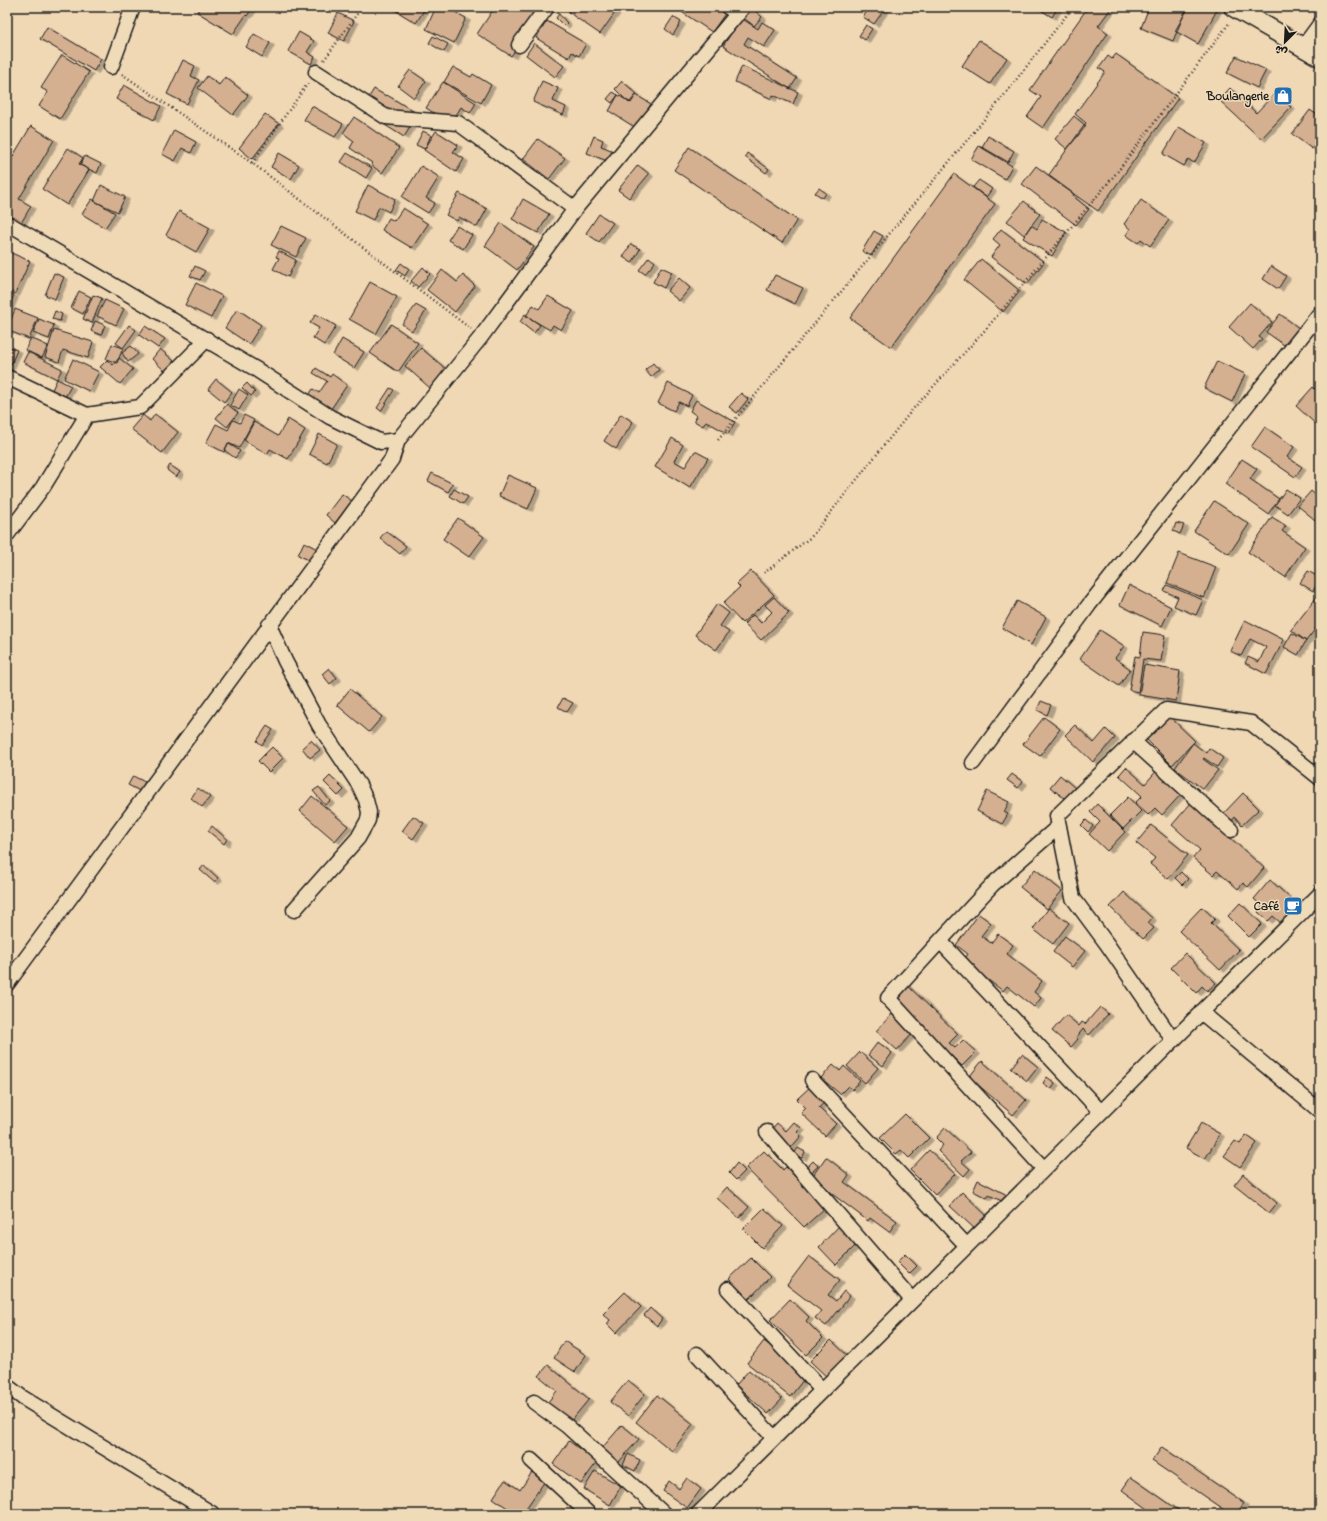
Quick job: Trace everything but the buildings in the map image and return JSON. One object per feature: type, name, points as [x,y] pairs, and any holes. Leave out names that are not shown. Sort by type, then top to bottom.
[{"type":"main road","points":[[1236,9],[1320,57]]},
{"type":"street","points":[[112,67],[133,7]]},
{"type":"street","points":[[519,45],[548,7]]},
{"type":"street","points":[[7,984],[392,459],[398,440],[481,337],[575,209],[737,9]]},
{"type":"street","points":[[1303,47],[1320,24]]},
{"type":"street","points":[[316,72],[386,117],[458,123],[575,209]]},
{"type":"street","points":[[7,224],[11,224],[254,368],[330,417],[381,442],[398,440]]},
{"type":"street","points":[[973,763],[1089,605],[1320,313]]},
{"type":"street","points":[[7,377],[87,415],[140,407],[206,340]]},
{"type":"street","points":[[7,535],[43,487],[87,415]]},
{"type":"street","points":[[269,625],[285,661],[319,725],[361,790],[366,800],[369,812],[368,820],[358,838],[294,910]]},
{"type":"street","points":[[1173,1040],[1107,944],[1073,898],[1057,816],[1166,710],[1252,723],[1320,778]]},
{"type":"street","points":[[1133,741],[1231,830]]},
{"type":"street","points":[[1044,1169],[888,998],[994,884],[1059,826]]},
{"type":"street","points":[[698,1514],[1320,894]]},
{"type":"street","points":[[940,942],[1101,1112]]},
{"type":"street","points":[[1201,1012],[1320,1111]]},
{"type":"street","points":[[812,1080],[967,1246]]},
{"type":"street","points":[[767,1132],[912,1300]]},
{"type":"street","points":[[728,1289],[822,1390]]},
{"type":"street","points":[[697,1354],[774,1438]]},
{"type":"street","points":[[7,1386],[22,1398],[213,1514]]},
{"type":"street","points":[[534,1402],[566,1426],[664,1514]]},
{"type":"street","points":[[531,1460],[589,1514]]},
{"type":"path","points":[[252,163],[362,7]]},
{"type":"path","points":[[718,440],[998,103],[1073,7]]},
{"type":"path","points":[[764,573],[811,537],[913,409],[986,329],[1118,171],[1236,9]]},
{"type":"path","points":[[112,67],[252,163],[481,337]]},
{"type":"place","name":"Boulangerie","points":[[1283,96]]},
{"type":"place","name":"Café","points":[[1293,906]]}]
